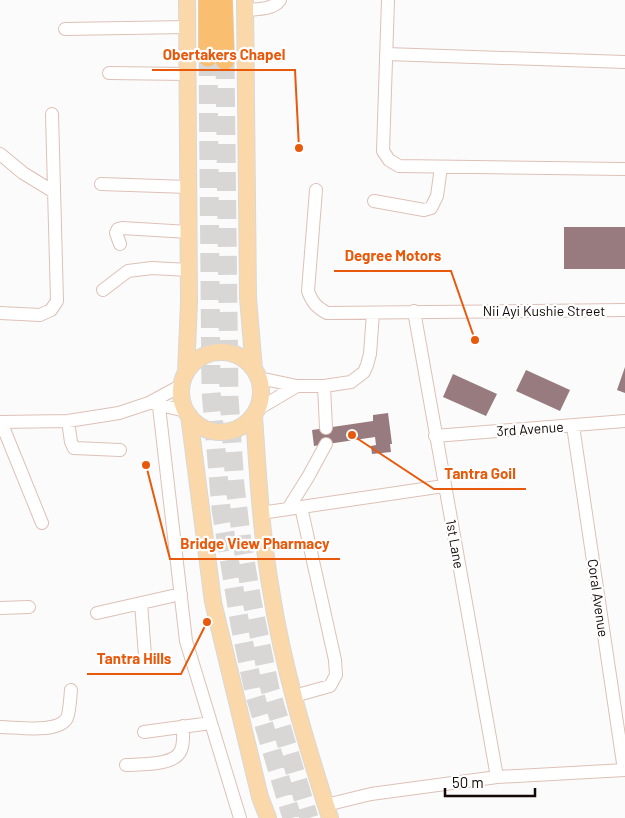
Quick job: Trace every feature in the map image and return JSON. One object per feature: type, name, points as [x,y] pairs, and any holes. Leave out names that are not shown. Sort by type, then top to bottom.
[{"type":"highway","points":[[208,0],[216,58],[223,0]]},
{"type":"main road","points":[[187,0],[189,335],[181,394],[187,413],[213,602],[260,797],[268,818]]},
{"type":"main road","points":[[245,5],[248,298],[256,374],[261,388],[261,399],[256,412],[261,513],[271,590],[294,696],[328,812]]},
{"type":"main road","points":[[184,379],[191,367],[201,358],[213,353],[239,356],[256,374]]},
{"type":"main road","points":[[187,413],[206,429],[222,432],[237,429],[256,412]]},
{"type":"street","points":[[245,5],[272,7],[280,0]]},
{"type":"street","points":[[388,0],[383,150],[389,160],[399,166],[625,169]]},
{"type":"street","points":[[65,29],[187,27]]},
{"type":"street","points":[[386,54],[625,62]]},
{"type":"street","points":[[109,73],[188,74]]},
{"type":"street","points":[[0,314],[40,315],[51,310],[57,301],[52,114]]},
{"type":"street","points":[[0,154],[23,173],[54,192]]},
{"type":"street","points":[[374,201],[424,210],[431,208],[437,196],[440,167]]},
{"type":"street","points":[[101,184],[188,187]]},
{"type":"street","name":"Nii Ayi Kushie Street","points":[[316,190],[308,291],[311,301],[317,308],[326,313],[625,310]]},
{"type":"street","points":[[120,244],[116,233],[118,229],[122,228],[189,232]]},
{"type":"street","points":[[103,290],[128,271],[152,268],[189,270]]},
{"type":"street","name":"1st Lane","points":[[414,311],[497,777]]},
{"type":"street","points":[[256,374],[296,386],[324,386],[351,382],[364,372],[370,354],[373,312]]},
{"type":"street","points":[[42,523],[0,422],[68,421],[119,413],[155,402],[184,379]]},
{"type":"street","points":[[256,412],[296,386]]},
{"type":"street","points":[[324,386],[326,428]]},
{"type":"street","points":[[155,402],[187,413]]},
{"type":"street","points":[[155,402],[186,641],[240,818]]},
{"type":"street","points":[[68,421],[71,442],[74,448],[120,450]]},
{"type":"street","name":"3rd Avenue","points":[[435,436],[625,421]]},
{"type":"street","name":"Coral Avenue","points":[[573,426],[624,770]]},
{"type":"street","points":[[288,509],[308,478],[326,444]]},
{"type":"street","points":[[261,513],[444,486]]},
{"type":"street","points":[[294,696],[330,686],[336,675],[335,660],[301,507]]},
{"type":"street","points":[[97,613],[181,594]]},
{"type":"street","points":[[141,603],[145,656]]},
{"type":"street","points":[[0,608],[29,607]]},
{"type":"street","points":[[0,727],[50,728],[61,725],[68,716],[71,690]]},
{"type":"street","points":[[144,732],[211,723]]},
{"type":"street","points":[[126,765],[171,761],[179,755],[182,748],[183,726]]},
{"type":"street","points":[[328,812],[371,794],[497,777],[624,770]]},
{"type":"building","points":[[564,227],[625,227],[625,269],[564,269]]},
{"type":"building","points":[[625,367],[625,393],[617,390]]},
{"type":"building","points":[[526,370],[570,390],[560,411],[516,391]]},
{"type":"building","points":[[453,374],[497,394],[486,416],[443,397]]},
{"type":"building","points":[[388,413],[392,444],[390,444],[391,452],[372,454],[371,446],[376,445],[375,437],[314,446],[312,430],[373,421],[373,415]]},
{"type":"tunnel","points":[[208,57],[211,391],[221,509],[240,625],[254,692],[292,818]]},
{"type":"tunnel","points":[[225,60],[229,397],[235,486],[252,601],[270,689],[309,818]]},
{"type":"place","name":"Obertakers Chapel","points":[[299,148]]},
{"type":"place","name":"Degree Motors","points":[[475,340]]},
{"type":"place","name":"Tantra Goil","points":[[352,435]]},
{"type":"place","name":"Bridge View Pharmacy","points":[[146,465]]},
{"type":"place","name":"Tantra Hills","points":[[207,622]]}]
